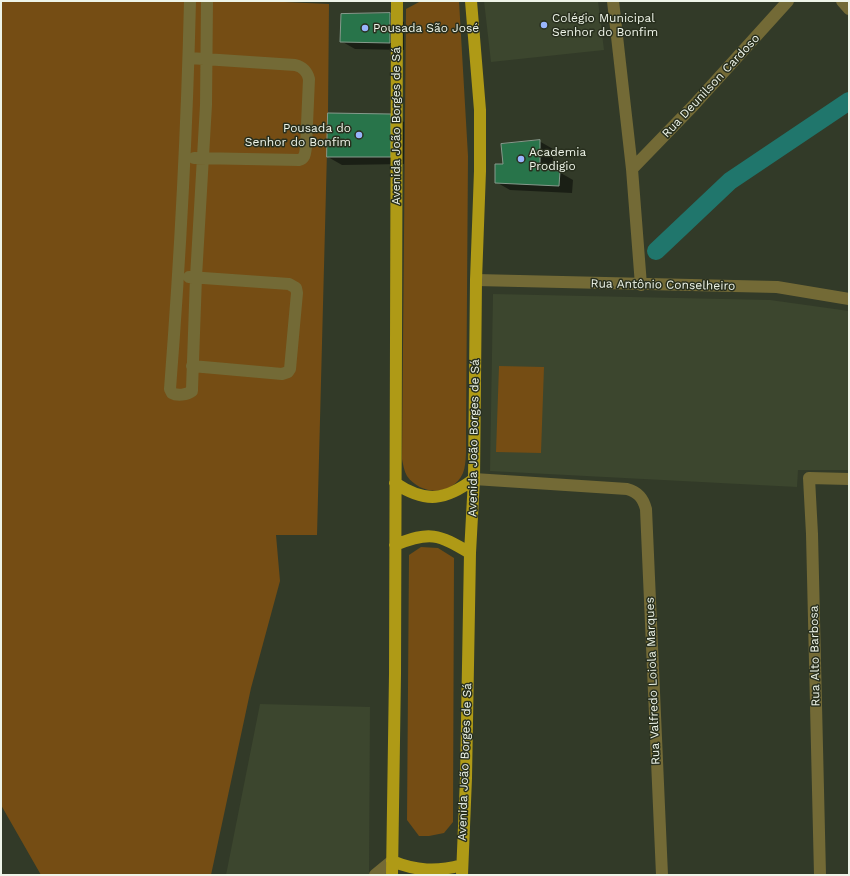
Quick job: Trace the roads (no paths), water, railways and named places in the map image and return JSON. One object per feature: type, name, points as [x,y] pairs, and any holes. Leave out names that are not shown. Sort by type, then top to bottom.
[{"type":"main road","name":"Avenida João Borges de Sá","points":[[392,875],[395,674],[397,1]]},
{"type":"main road","name":"Avenida João Borges de Sá","points":[[462,870],[466,770],[470,553],[474,479],[476,280],[480,171],[480,110],[471,1]]},
{"type":"main road","points":[[396,483],[408,492],[428,498],[444,496],[460,490],[474,479]]},
{"type":"main road","points":[[395,545],[414,537],[431,536],[452,542],[470,553]]},
{"type":"main road","points":[[392,861],[407,867],[422,869],[462,870]]},
{"type":"street","points":[[190,1],[189,58],[179,276],[170,389],[173,394],[188,394],[192,391],[207,59],[207,1]]},
{"type":"street","points":[[613,1],[632,169],[641,285]]},
{"type":"street","name":"Rua Deunilson Cardoso","points":[[632,169],[693,106],[788,1]]},
{"type":"street","points":[[842,1],[849,9]]},
{"type":"street","points":[[185,158],[300,160],[304,157],[306,147],[309,100],[309,78],[307,73],[300,66],[189,58]]},
{"type":"street","points":[[179,276],[289,284],[296,288],[297,293],[290,369],[288,372],[282,374],[192,366]]},
{"type":"street","name":"Rua Antônio Conselheiro","points":[[476,280],[777,287],[849,299]]},
{"type":"street","name":"Rua Alto Barbosa","points":[[820,875],[812,534],[809,478],[849,479]]},
{"type":"street","name":"Rua Valfredo Loiola Marques","points":[[474,479],[627,489],[634,491],[643,500],[646,509],[662,875]]},
{"type":"street","points":[[375,875],[392,861]]},
{"type":"waterway","points":[[656,251],[730,181],[849,101]]},
{"type":"place","name":"Colégio Municipal Senhor do Bonfim","points":[[544,25]]},
{"type":"place","name":"Pousada São José","points":[[365,28]]},
{"type":"place","name":"Pousada do Senhor do Bonfim","points":[[359,135]]},
{"type":"place","name":"Academia Prodigio","points":[[521,159]]}]
